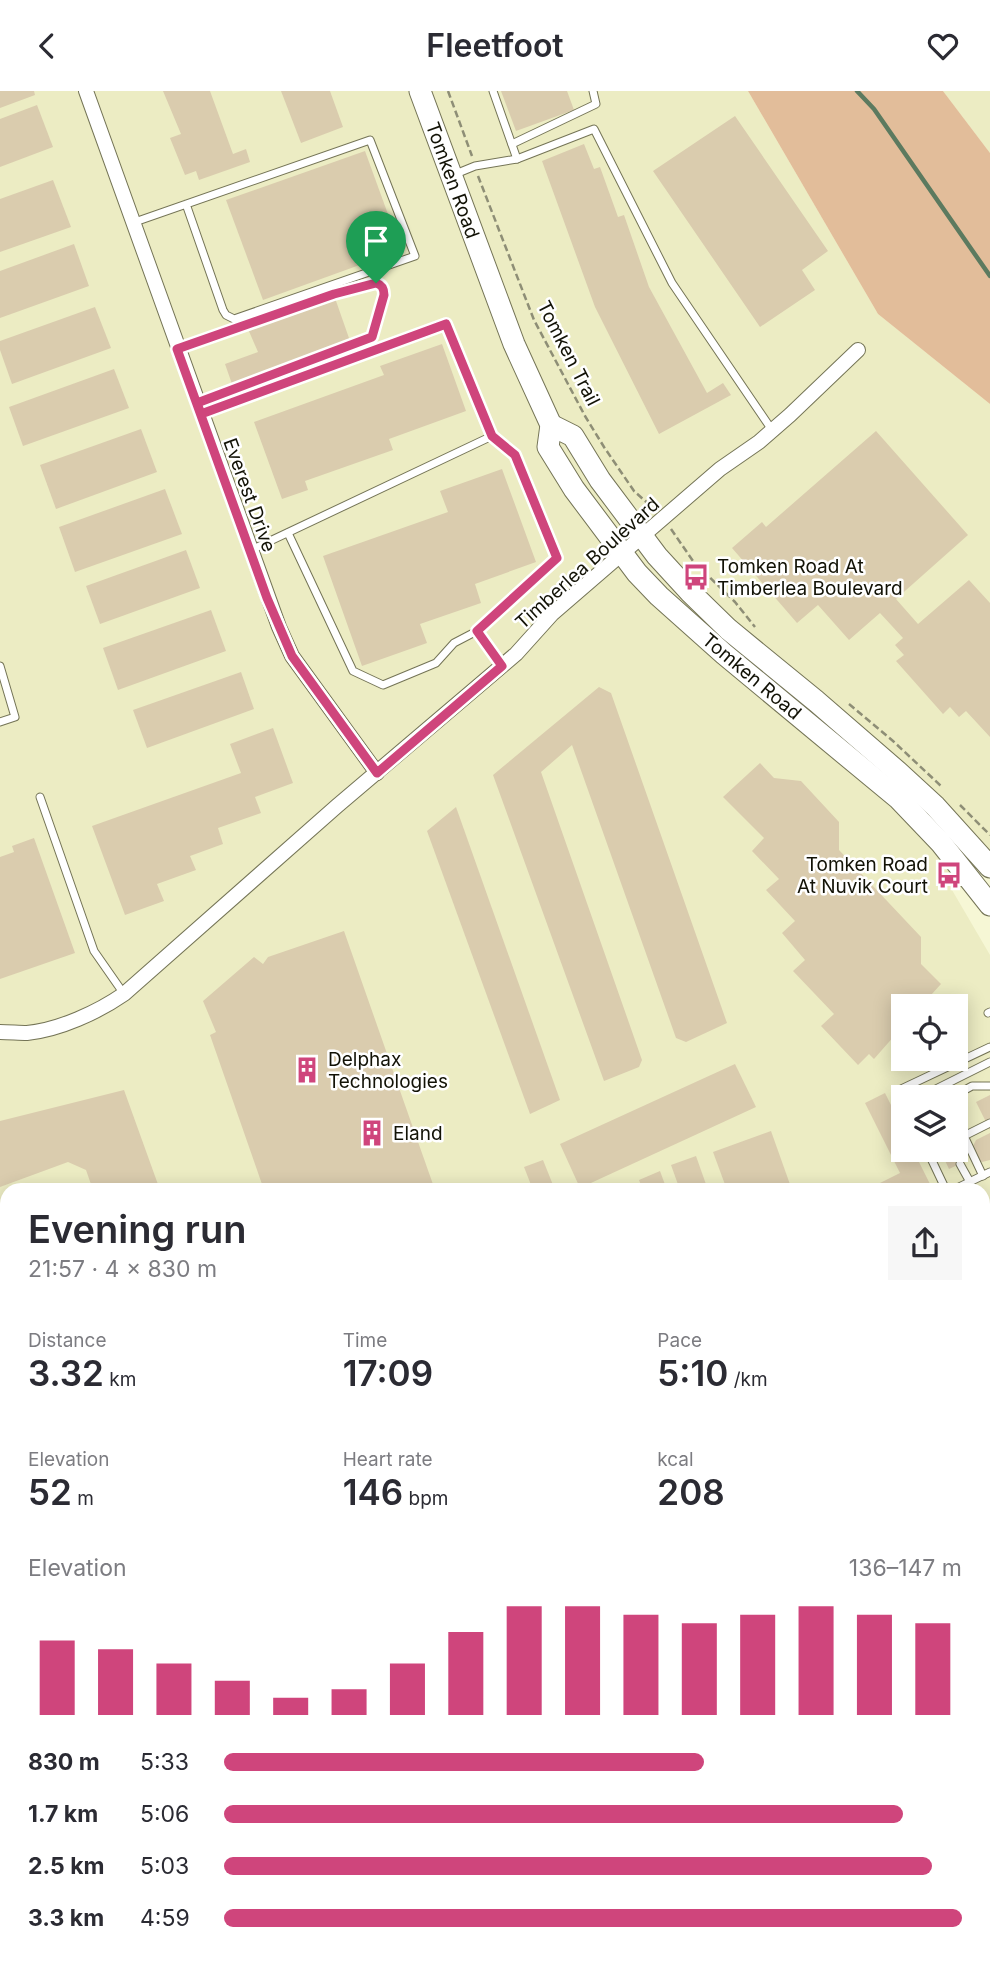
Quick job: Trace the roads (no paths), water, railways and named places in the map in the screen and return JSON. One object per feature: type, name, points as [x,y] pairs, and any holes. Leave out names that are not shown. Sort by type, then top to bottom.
[{"type":"main road","name":"Tomken Road","points":[[420,91],[514,344],[551,425],[548,447],[574,489],[637,573],[681,616],[899,799],[941,843],[985,873]]},
{"type":"main road","name":"Tomken Road","points":[[551,425],[572,436],[600,480],[643,537],[690,592],[728,629],[816,701],[935,806],[985,873],[990,905]]},
{"type":"street","name":"Everest Drive","points":[[86,91],[279,627],[292,656],[377,773]]},
{"type":"street","name":"Timberlea Boulevard","points":[[0,1032],[29,1033],[66,1023],[107,1006],[124,994],[502,666],[552,614],[720,469],[772,431],[858,350]]},
{"type":"lane","points":[[493,91],[517,159]]},
{"type":"lane","points":[[512,144],[596,104],[593,91]]},
{"type":"lane","points":[[451,175],[475,166],[517,159],[594,129],[672,283],[772,431]]},
{"type":"lane","points":[[132,223],[186,204],[370,140],[415,256],[234,319],[223,310],[186,204]]},
{"type":"lane","points":[[177,349],[334,294],[376,283],[384,289],[372,337],[199,408]]},
{"type":"lane","points":[[199,408],[446,324],[492,436],[515,455],[557,558],[477,631],[454,643],[436,663],[383,685],[353,671],[288,533]]},
{"type":"lane","points":[[250,551],[492,436]]},
{"type":"lane","points":[[477,631],[502,666]]},
{"type":"lane","points":[[0,666],[15,717],[0,722]]},
{"type":"lane","points":[[40,797],[94,951],[124,994]]},
{"type":"lane","points":[[910,1085],[990,1047]]},
{"type":"lane","points":[[945,1085],[990,1062]]},
{"type":"lane","points":[[968,1088],[990,1086]]},
{"type":"lane","points":[[968,1134],[990,1123]]},
{"type":"lane","points":[[960,1164],[970,1182],[987,1174],[968,1143]]},
{"type":"lane","points":[[933,1162],[943,1183]]},
{"type":"waterway","points":[[857,91],[874,109],[990,276]]},
{"type":"place","name":"Tomken Road At Timberlea Boulevard","points":[[696,577]]},
{"type":"place","name":"Tomken Road At Nuvik Court","points":[[949,875]]},
{"type":"place","name":"Delphax Technologies","points":[[307,1070]]},
{"type":"place","name":"Eland","points":[[372,1133]]}]
